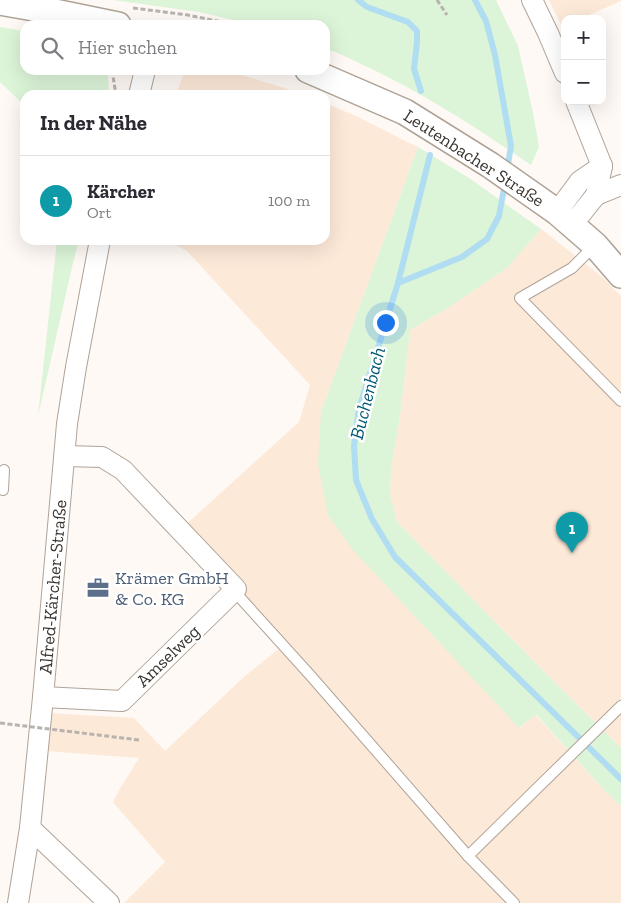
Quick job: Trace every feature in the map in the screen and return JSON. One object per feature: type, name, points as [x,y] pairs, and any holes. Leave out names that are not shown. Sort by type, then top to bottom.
[{"type":"street","points":[[532,0],[561,64]]},
{"type":"street","points":[[1,2],[121,16]]},
{"type":"street","points":[[140,90],[144,75]]},
{"type":"street","name":"Leutenbacher Straße","points":[[319,75],[404,112],[490,165],[528,191],[595,245],[621,275]]},
{"type":"street","points":[[578,105],[602,166],[596,195]]},
{"type":"street","points":[[602,166],[621,176]]},
{"type":"street","points":[[564,219],[580,180],[602,166]]},
{"type":"street","points":[[564,219],[596,195],[621,185]]},
{"type":"street","name":"Alfred-Kärcher-Straße","points":[[18,903],[30,828],[67,424],[99,245]]},
{"type":"street","points":[[65,456],[102,457],[123,470],[236,589],[234,592]]},
{"type":"street","name":"Amselweg","points":[[43,697],[122,701],[234,592]]},
{"type":"street","points":[[30,828],[108,903]]},
{"type":"lane","points":[[595,245],[572,268],[520,298],[621,401]]},
{"type":"lane","points":[[3,490],[4,470]]},
{"type":"lane","points":[[234,592],[310,675],[468,856],[514,903]]},
{"type":"lane","points":[[468,856],[621,706]]},
{"type":"path","points":[[437,0],[447,15]]},
{"type":"path","points":[[121,16],[188,15],[212,20]]},
{"type":"path","points":[[113,75],[115,90]]},
{"type":"path","points":[[0,724],[139,740]]},
{"type":"shaded area","points":[[549,0],[621,0],[589,15],[561,15],[561,25]]},
{"type":"shaded area","points":[[183,75],[241,75],[291,90],[178,90]]},
{"type":"shaded area","points":[[330,105],[418,147],[321,412],[520,728],[535,714],[621,806],[621,903],[124,903],[165,862],[113,802],[139,758],[46,751],[49,713],[134,718],[165,751],[245,676],[285,644],[180,530],[299,422],[310,385],[187,251],[176,245],[330,245]]},
{"type":"shaded area","points":[[541,229],[601,276],[621,296],[621,748],[397,522],[390,495],[391,469],[400,416],[410,330],[448,308],[508,267]]},
{"type":"green space","points":[[113,0],[496,0],[518,46],[539,147],[531,165],[415,91],[330,50],[330,20],[233,20],[199,12]]},
{"type":"green space","points":[[0,27],[20,30],[20,75],[107,75],[109,90],[20,90],[20,101],[0,82]]},
{"type":"green space","points":[[418,147],[469,178],[541,229],[508,267],[448,308],[410,330],[400,416],[391,469],[390,495],[397,522],[621,748],[621,806],[604,790],[536,714],[519,728],[353,550],[328,515],[318,465],[321,412]]},
{"type":"green space","points":[[56,245],[78,245],[73,263],[38,416]]},
{"type":"waterway","points":[[358,0],[367,7],[408,22],[417,31],[414,69],[421,91]]},
{"type":"waterway","name":"Buchenbach","points":[[475,0],[486,21],[495,55],[511,146],[507,170]]},
{"type":"waterway","points":[[398,283],[430,155]]},
{"type":"waterway","name":"Buchenbach","points":[[505,183],[499,216],[487,239],[462,257],[398,283],[359,409],[354,446],[356,480],[372,519],[395,557],[621,779]]},
{"type":"place","name":"Kärcher","points":[[572,553]]},
{"type":"place","name":"Krämer GmbH & Co. KG","points":[[98,588]]}]
